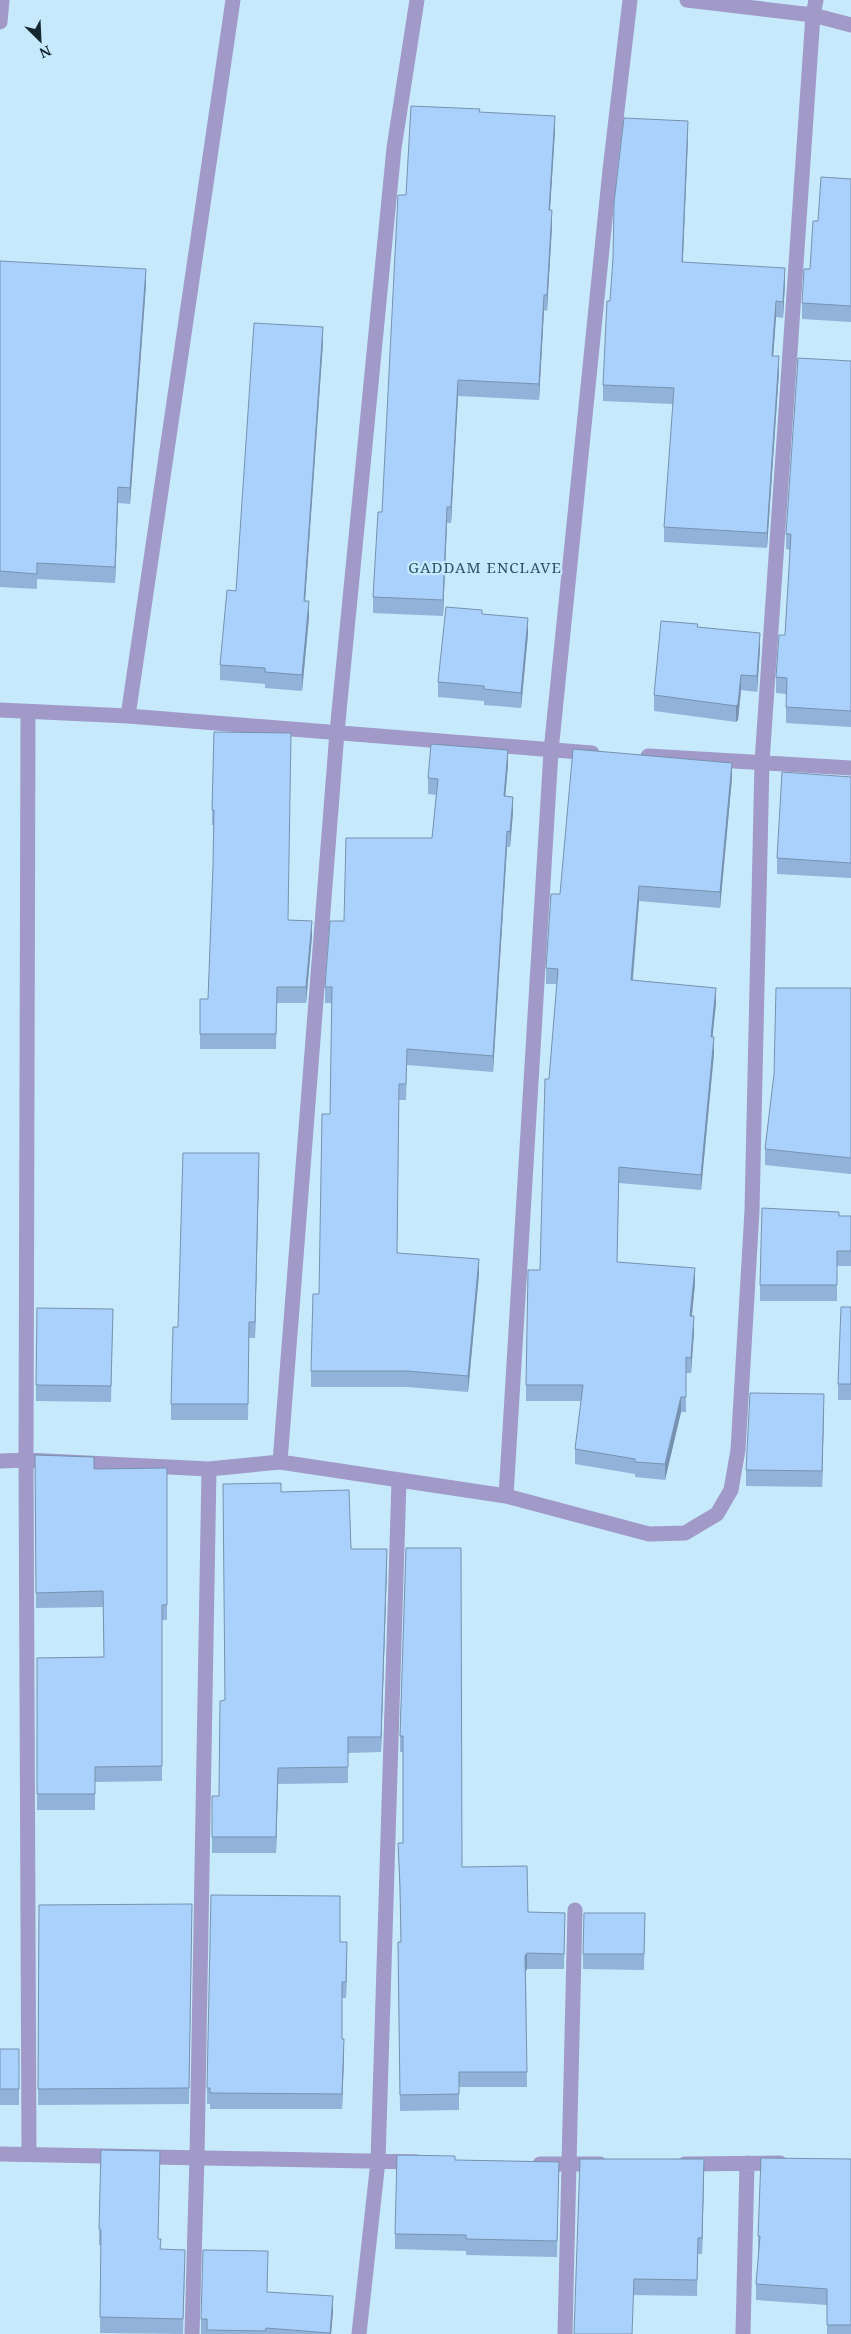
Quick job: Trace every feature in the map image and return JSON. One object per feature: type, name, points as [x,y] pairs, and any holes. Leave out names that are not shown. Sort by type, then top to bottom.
[{"type":"street","points":[[0,22],[2,0]]},
{"type":"street","points":[[128,716],[233,0]]},
{"type":"street","points":[[280,1462],[337,732],[394,148],[417,0]]},
{"type":"street","points":[[506,1496],[551,751],[610,170],[630,0]]},
{"type":"street","points":[[687,0],[814,7],[851,25]]},
{"type":"street","points":[[0,1461],[26,1460],[209,1469],[280,1462],[506,1496],[649,1534],[684,1533],[717,1514],[731,1490],[738,1450],[757,1211],[762,762],[814,7]]},
{"type":"street","points":[[0,710],[128,716],[551,751],[609,754]]},
{"type":"street","points":[[28,712],[26,1460],[29,2154]]},
{"type":"street","points":[[637,755],[851,768]]},
{"type":"street","points":[[192,2334],[197,2156],[209,1469]]},
{"type":"street","points":[[359,2334],[378,2161],[399,1481]]},
{"type":"street","points":[[565,2334],[575,1910]]},
{"type":"street","points":[[0,2154],[197,2156],[435,2162]]},
{"type":"street","points":[[743,2334],[747,2163]]},
{"type":"street","points":[[520,2164],[618,2164]]},
{"type":"street","points":[[667,2164],[794,2164]]},
{"type":"building","points":[[411,106],[480,109],[479,112],[555,116],[549,210],[552,210],[547,295],[544,295],[539,384],[458,380],[451,507],[447,507],[443,600],[373,597],[378,512],[382,512],[398,195],[406,195]]},
{"type":"building","points":[[624,118],[688,121],[682,262],[785,268],[783,302],[776,301],[772,356],[779,356],[767,533],[664,527],[674,388],[603,385],[607,301],[610,301],[613,258],[614,203]]},
{"type":"building","points":[[821,177],[851,179],[851,306],[802,303],[804,269],[810,269],[813,221],[818,221]]},
{"type":"building","points":[[0,261],[146,269],[130,488],[118,487],[115,567],[37,563],[37,574],[0,571]]},
{"type":"building","points":[[254,323],[323,327],[304,601],[309,601],[302,675],[265,672],[265,668],[220,665],[227,590],[236,591]]},
{"type":"building","points":[[798,358],[851,361],[851,711],[786,707],[787,678],[776,677],[779,635],[785,635],[791,534],[786,534]]},
{"type":"building","points":[[446,607],[482,610],[482,614],[528,618],[521,693],[484,689],[484,686],[438,682]]},
{"type":"building","points":[[661,621],[698,624],[697,627],[760,633],[757,676],[741,675],[738,704],[736,706],[654,695]]},
{"type":"building","points":[[214,732],[291,733],[288,920],[312,921],[306,987],[277,987],[276,1034],[200,1034],[200,999],[208,999],[213,866]]},
{"type":"building","points":[[431,744],[508,750],[504,796],[513,797],[510,832],[507,831],[493,1056],[407,1049],[406,1084],[399,1084],[397,1253],[479,1259],[468,1376],[407,1371],[311,1371],[313,1294],[319,1294],[322,1114],[330,1114],[332,987],[325,987],[330,921],[344,921],[346,838],[432,838],[438,779],[428,778]]},
{"type":"building","points":[[573,749],[732,763],[720,892],[639,886],[631,980],[716,988],[711,1037],[714,1037],[701,1175],[619,1167],[617,1262],[695,1268],[690,1316],[694,1316],[691,1358],[686,1357],[686,1397],[681,1397],[665,1464],[635,1462],[635,1459],[575,1449],[583,1385],[526,1385],[528,1270],[540,1270],[545,1079],[549,1079],[558,969],[546,968],[551,894],[560,894]]},
{"type":"building","points":[[782,772],[851,777],[851,863],[777,858]]},
{"type":"building","points":[[776,988],[851,988],[851,1158],[765,1149],[774,1074]]},
{"type":"building","points":[[183,1153],[259,1153],[255,1322],[249,1322],[248,1404],[171,1404],[173,1327],[178,1327]]},
{"type":"building","points":[[762,1208],[839,1212],[839,1216],[851,1216],[851,1251],[837,1251],[837,1285],[760,1285]]},
{"type":"building","points":[[841,1307],[851,1307],[851,1384],[838,1384]]},
{"type":"building","points":[[37,1308],[113,1309],[111,1386],[36,1385]]},
{"type":"building","points":[[750,1393],[824,1394],[822,1471],[746,1470]]},
{"type":"building","points":[[35,1455],[94,1457],[94,1469],[167,1468],[167,1605],[162,1605],[162,1766],[95,1767],[95,1794],[37,1794],[37,1658],[104,1657],[103,1591],[36,1593]]},
{"type":"building","points":[[281,1483],[281,1492],[349,1490],[351,1549],[387,1549],[381,1737],[348,1737],[348,1767],[278,1768],[276,1837],[212,1837],[212,1796],[219,1796],[220,1701],[225,1700],[223,1484]]},
{"type":"building","points":[[406,1548],[461,1548],[462,1867],[527,1866],[528,1912],[565,1913],[564,1954],[527,1953],[525,1956],[527,2072],[459,2072],[459,2094],[400,2095],[398,1942],[401,1942],[398,1843],[403,1843],[403,1736],[400,1736]]},
{"type":"building","points":[[211,1895],[340,1896],[340,1942],[347,1942],[346,1982],[342,1982],[342,2039],[344,2039],[342,2094],[210,2093],[210,2088],[207,2088]]},
{"type":"building","points":[[192,1904],[189,2088],[38,2089],[39,1905]]},
{"type":"building","points":[[584,1913],[645,1913],[644,1954],[583,1954]]},
{"type":"building","points":[[0,2049],[19,2049],[19,2089],[0,2089]]},
{"type":"building","points":[[101,2150],[160,2151],[158,2239],[161,2239],[160,2249],[185,2250],[183,2319],[100,2317],[101,2230],[99,2229]]},
{"type":"building","points":[[397,2155],[455,2156],[455,2160],[559,2162],[557,2241],[466,2239],[466,2235],[395,2234]]},
{"type":"building","points":[[761,2158],[851,2159],[851,2325],[827,2325],[827,2289],[756,2284],[760,2236],[758,2236]]},
{"type":"building","points":[[580,2159],[704,2159],[702,2238],[698,2238],[697,2280],[634,2279],[632,2334],[574,2334]]},
{"type":"building","points":[[203,2250],[268,2251],[267,2292],[333,2296],[330,2333],[266,2328],[265,2331],[207,2330],[207,2319],[201,2319]]},
{"type":"district","name":"GADDAM ENCLAVE","points":[[485,568]]}]
